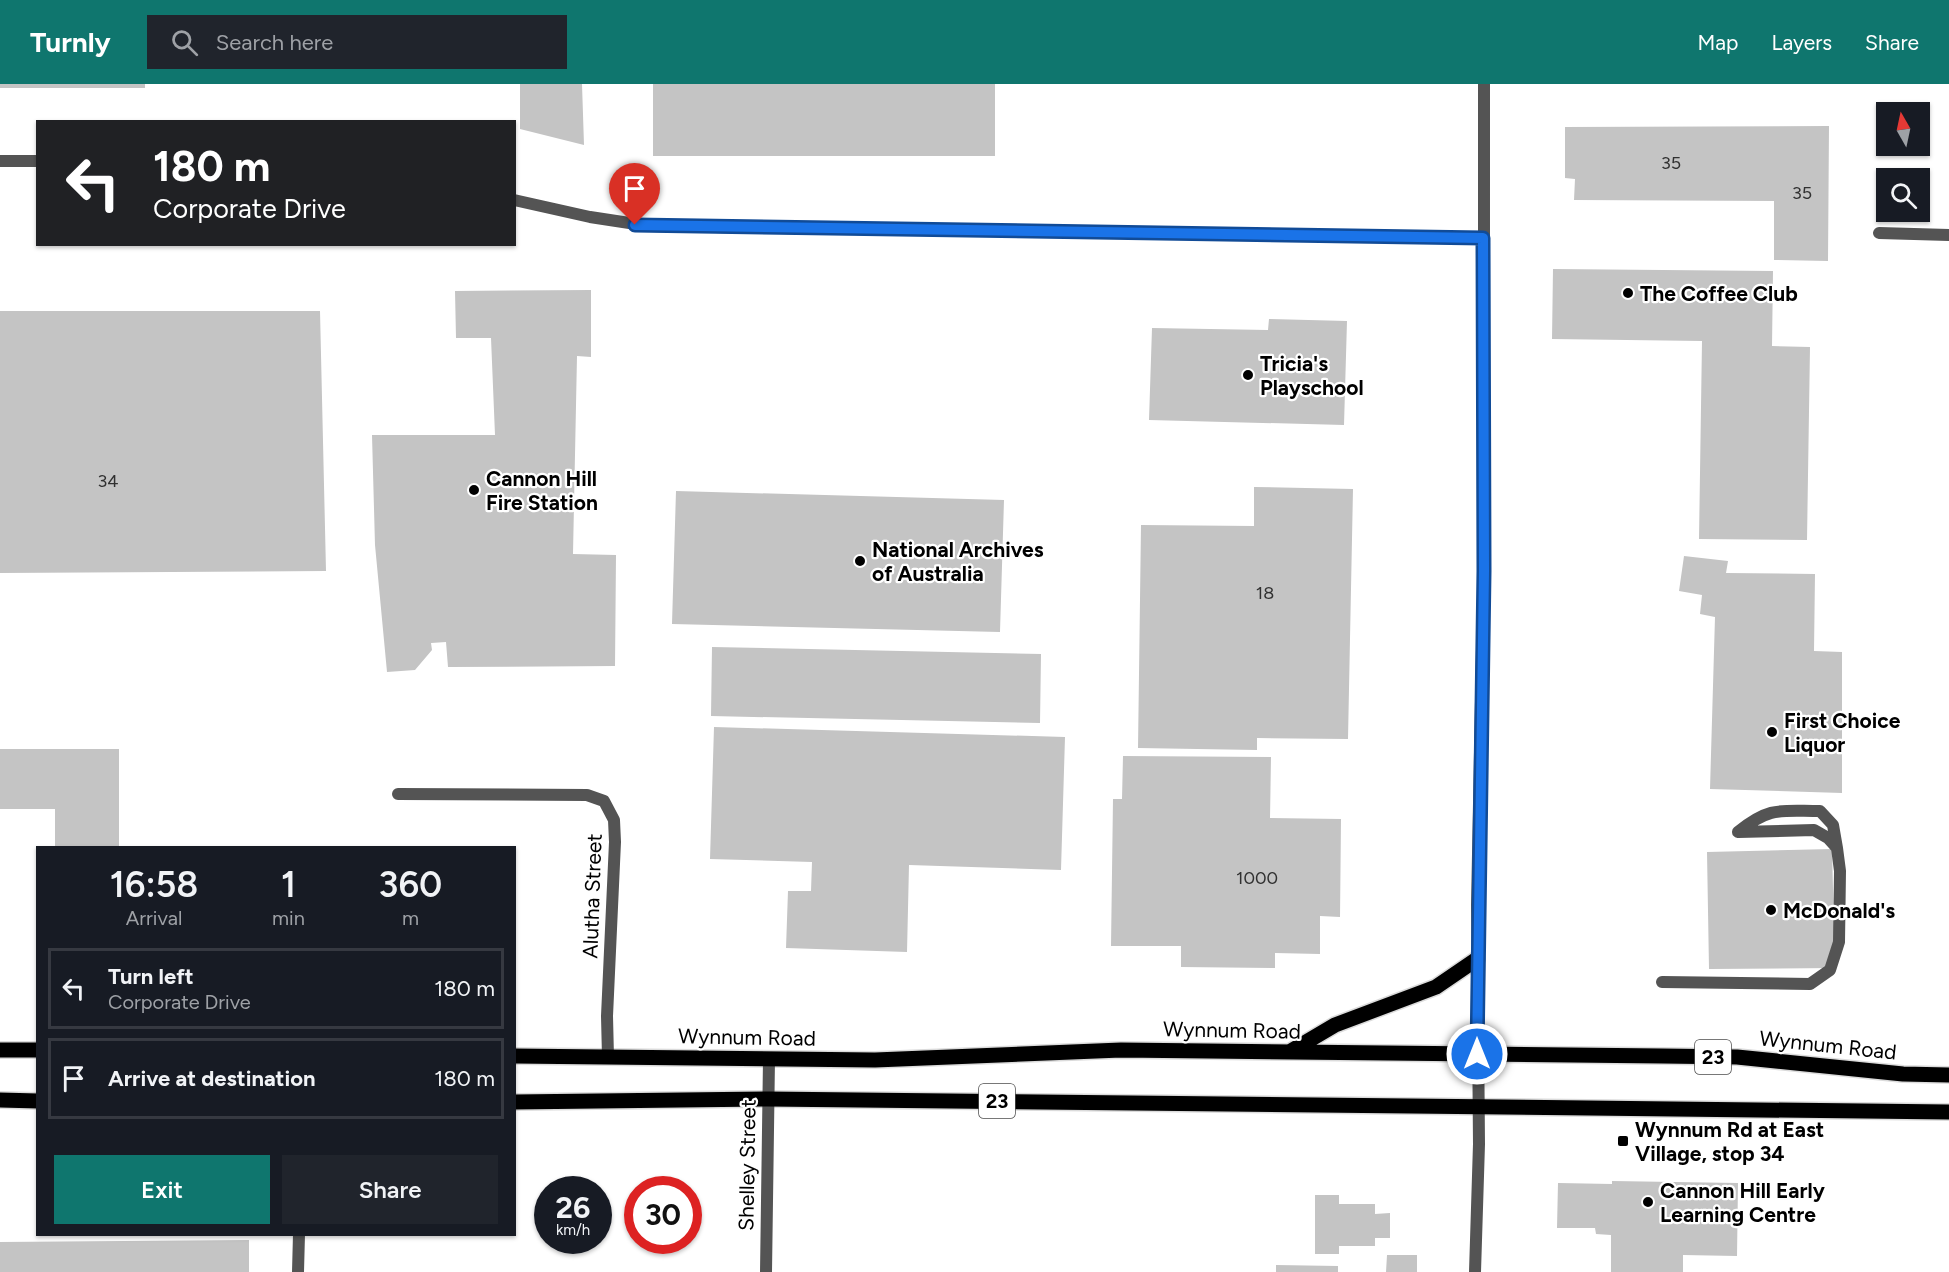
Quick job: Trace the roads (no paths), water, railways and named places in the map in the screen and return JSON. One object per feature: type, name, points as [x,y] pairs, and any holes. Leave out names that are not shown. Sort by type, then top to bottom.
[{"type":"main road","points":[[1291,1051],[1335,1025],[1436,987],[1477,959]]},
{"type":"main road","points":[[0,1050],[36,1050]]},
{"type":"main road","name":"Wynnum Road","points":[[516,1056],[769,1059],[940,1058],[1121,1050],[1291,1051],[1737,1057],[1904,1074],[1949,1075]]},
{"type":"main road","name":"23","points":[[516,1102],[768,1099],[1949,1112]]},
{"type":"main road","points":[[0,1100],[36,1101]]},
{"type":"street","points":[[1475,1272],[1479,1106],[1477,959],[1483,689],[1484,84]]},
{"type":"street","points":[[0,161],[36,161]]},
{"type":"street","points":[[516,200],[590,217],[650,226],[1483,238]]},
{"type":"street","points":[[1879,233],[1949,235]]},
{"type":"street","name":"Alutha Street","points":[[398,794],[587,795],[604,801],[614,820],[615,842],[607,1016],[608,1056]]},
{"type":"street","points":[[1662,982],[1810,984],[1830,970],[1839,942],[1840,871],[1837,848],[1833,825],[1820,811],[1774,811],[1759,815],[1738,832],[1814,830],[1828,838],[1837,848]]},
{"type":"street","name":"Shelley Street","points":[[766,1272],[769,1059]]},
{"type":"street","points":[[298,1272],[299,1236]]},
{"type":"place","name":"The Coffee Club","points":[[1628,293]]},
{"type":"place","name":"Tricia's Playschool","points":[[1248,375]]},
{"type":"place","name":"Cannon Hill Fire Station","points":[[474,490]]},
{"type":"place","name":"National Archives of Australia","points":[[860,561]]},
{"type":"place","name":"First Choice Liquor","points":[[1772,732]]},
{"type":"place","name":"McDonald's","points":[[1771,910]]},
{"type":"place","name":"Wynnum Rd at East Village, stop 34","points":[[1623,1141]]},
{"type":"place","name":"Cannon Hill Early Learning Centre","points":[[1648,1202]]}]
